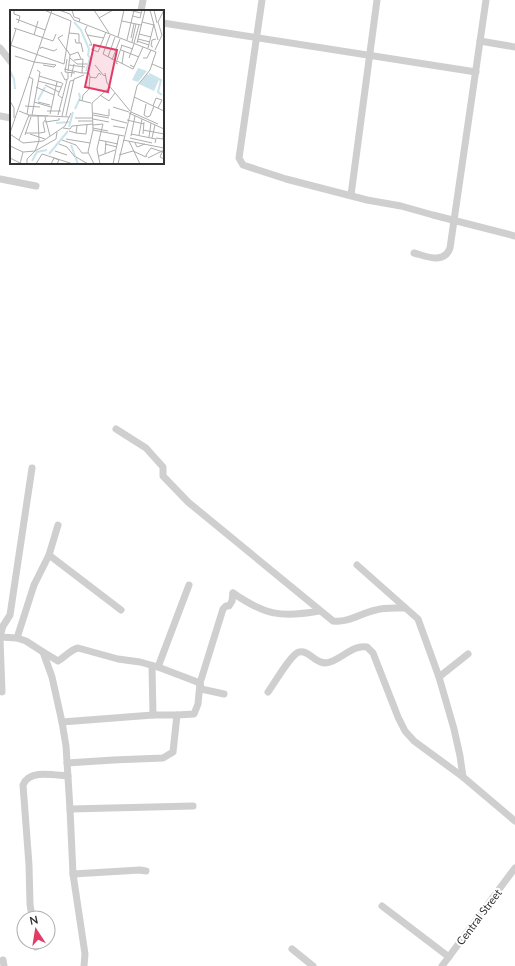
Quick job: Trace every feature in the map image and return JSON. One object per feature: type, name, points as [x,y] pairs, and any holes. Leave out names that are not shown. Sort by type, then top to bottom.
[{"type":"street","points":[[141,10],[143,0]]},
{"type":"street","points":[[262,0],[239,158],[243,165],[260,171],[351,195],[401,206],[515,236]]},
{"type":"street","points":[[351,195],[377,0]]},
{"type":"street","points":[[414,253],[437,258],[447,255],[450,248],[486,0]]},
{"type":"street","points":[[164,24],[476,72]]},
{"type":"street","points":[[480,41],[515,47]]},
{"type":"street","points":[[0,48],[10,61]]},
{"type":"street","points":[[0,116],[10,118]]},
{"type":"street","points":[[0,179],[36,186]]},
{"type":"street","points":[[116,429],[146,448],[163,467],[163,476],[188,502],[333,621],[339,622],[377,609],[405,608]]},
{"type":"street","points":[[2,692],[0,637],[3,625],[10,615],[32,468]]},
{"type":"street","points":[[17,638],[34,585],[49,555],[58,525]]},
{"type":"street","points":[[49,555],[121,610]]},
{"type":"street","points":[[357,565],[418,619],[439,677],[454,729],[463,777]]},
{"type":"street","points":[[153,715],[155,666],[188,585]]},
{"type":"street","points":[[62,722],[195,713],[198,704],[200,683],[224,609],[226,606],[229,606],[232,601],[233,593],[259,609],[277,614],[297,614],[319,611]]},
{"type":"street","points":[[0,637],[17,638],[26,641],[58,661],[72,650],[78,648],[118,659],[155,666],[200,683]]},
{"type":"street","points":[[268,692],[295,654],[299,652],[304,652],[317,661],[325,663],[333,661],[356,648],[367,647],[373,653],[405,731],[414,741],[463,777],[514,818]]},
{"type":"street","points":[[42,652],[52,677],[62,722],[68,776],[73,874],[85,954],[84,966]]},
{"type":"street","points":[[439,677],[468,654]]},
{"type":"street","points":[[200,683],[202,689],[224,694]]},
{"type":"street","points":[[67,763],[163,758],[173,752],[177,715]]},
{"type":"street","points":[[31,910],[23,786],[25,780],[30,776],[68,776]]},
{"type":"street","points":[[70,809],[193,806]]},
{"type":"street","name":"Central Street","points":[[442,966],[515,868]]},
{"type":"street","points":[[73,874],[140,870],[146,871]]},
{"type":"street","points":[[382,906],[449,957]]},
{"type":"street","points":[[292,949],[313,966]]}]
